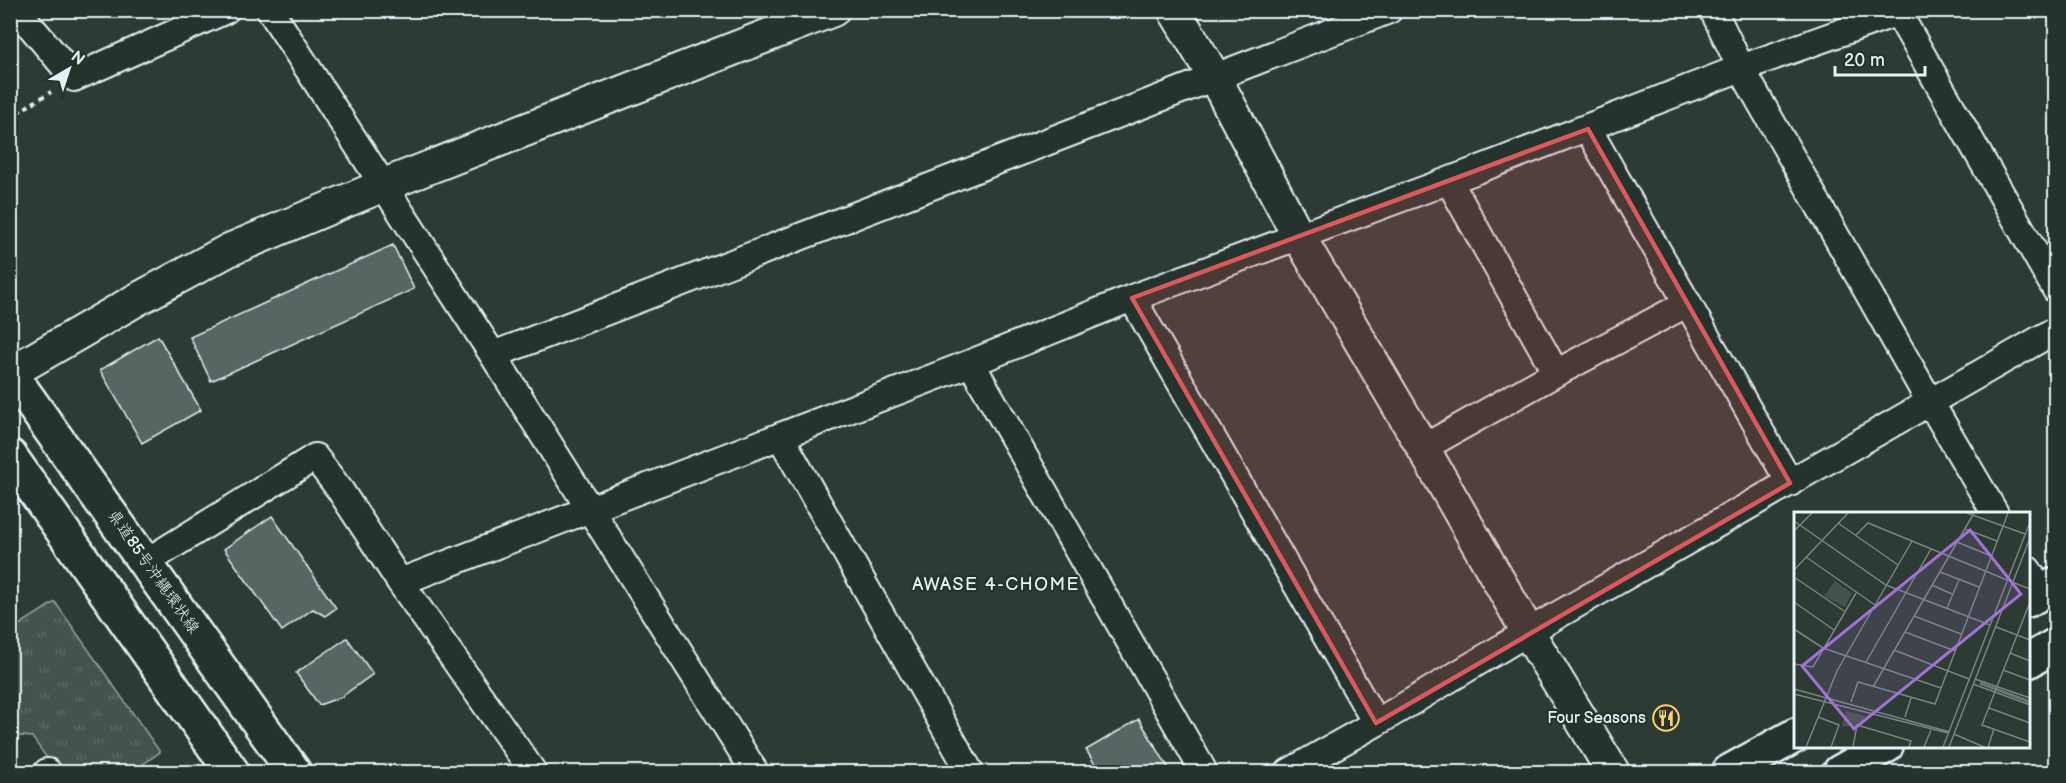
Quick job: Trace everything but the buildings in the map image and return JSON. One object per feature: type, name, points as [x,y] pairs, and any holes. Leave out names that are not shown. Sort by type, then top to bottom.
[{"type":"main road","name":"県道85号沖縄環状線","points":[[10,373],[294,772]]},
{"type":"main road","points":[[10,456],[232,772]]},
{"type":"main road","points":[[2030,660],[2055,645]]},
{"type":"main road","points":[[1729,772],[1794,736]]},
{"type":"main road","points":[[1840,772],[1884,747]]},
{"type":"street","points":[[17,10],[74,78],[226,10]]},
{"type":"street","points":[[270,10],[493,355],[755,772]]},
{"type":"street","points":[[10,373],[136,300],[229,250],[384,185],[833,10]]},
{"type":"street","points":[[1174,10],[1215,78],[1298,235],[1528,632],[1613,772]]},
{"type":"street","points":[[493,355],[1389,10]]},
{"type":"street","points":[[1713,10],[1741,68],[1994,512]]},
{"type":"street","points":[[400,582],[971,363],[1132,298],[1588,129],[1741,68],[1901,12],[2055,290]]},
{"type":"street","points":[[1588,129],[1790,483]]},
{"type":"street","points":[[1449,181],[1556,373]]},
{"type":"street","points":[[1132,298],[1376,723]]},
{"type":"street","points":[[1423,448],[1556,373],[1688,303]]},
{"type":"street","points":[[1289,772],[1528,632],[2055,330]]},
{"type":"street","points":[[971,363],[1204,772]]},
{"type":"street","points":[[780,436],[970,772]]},
{"type":"street","points":[[146,562],[315,458],[340,489],[400,582],[533,772]]},
{"type":"path","points":[[10,117],[74,78]]},
{"type":"highlighted area","points":[[1588,129],[1790,483],[1376,723],[1132,298]]},
{"type":"green space","points":[[55,602],[160,752],[132,772],[57,772],[32,737],[11,735],[11,630]]},
{"type":"place","name":"Four Seasons","points":[[1666,718]]},
{"type":"district","name":"AWASE 4-CHOME","points":[[996,584]]}]
